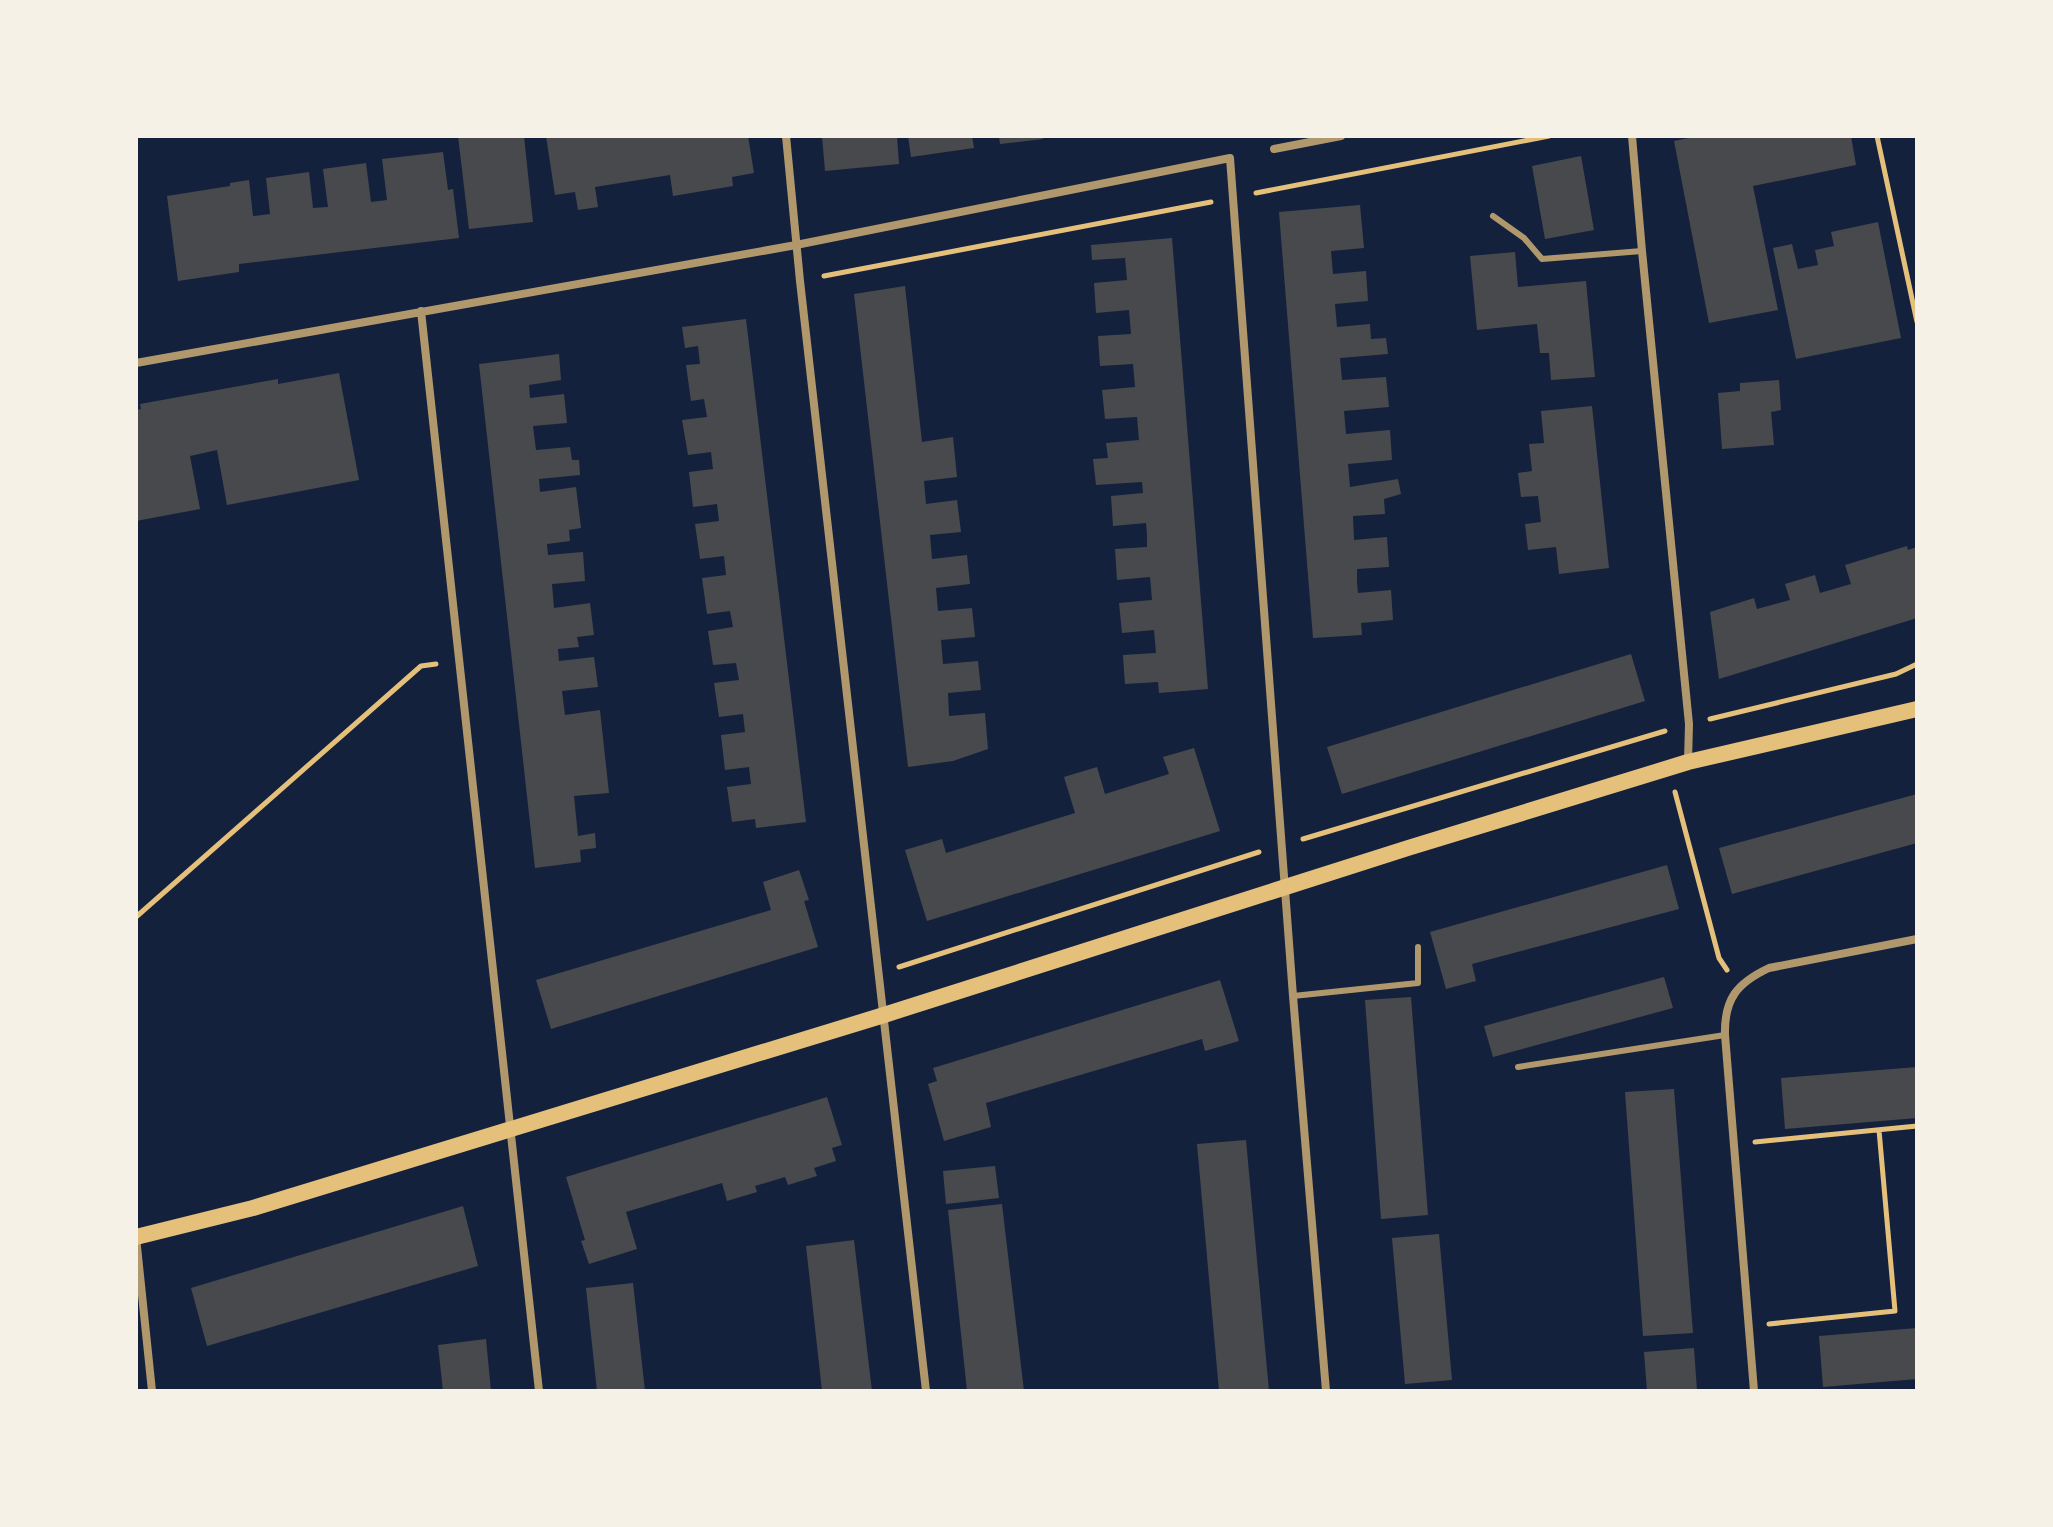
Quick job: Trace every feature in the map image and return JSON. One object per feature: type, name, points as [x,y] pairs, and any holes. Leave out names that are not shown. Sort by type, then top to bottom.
[{"type":"main road","points":[[136,1236],[253,1208],[884,1015],[1688,762],[1917,709]]},
{"type":"street","points":[[786,136],[926,1391]]},
{"type":"street","points":[[1274,149],[1341,136]]},
{"type":"street","points":[[1632,136],[1689,724],[1688,762]]},
{"type":"street","points":[[136,363],[796,245],[1230,158],[1326,1391]]},
{"type":"street","points":[[421,311],[539,1391]]},
{"type":"street","points":[[1754,1391],[1725,1035],[1724,1019],[1729,1003],[1738,987],[1769,968],[1917,939]]},
{"type":"street","points":[[136,1236],[152,1391]]},
{"type":"lane","points":[[1493,216],[1524,238],[1542,259],[1642,251]]},
{"type":"lane","points":[[1293,996],[1418,983],[1418,947]]},
{"type":"lane","points":[[1518,1067],[1725,1035]]},
{"type":"path","points":[[800,281],[1549,136]]},
{"type":"path","points":[[1877,136],[1917,322]]},
{"type":"path","points":[[136,917],[421,666],[461,659]]},
{"type":"path","points":[[879,973],[1282,845],[1689,724],[1896,674],[1917,664]]},
{"type":"path","points":[[1669,768],[1719,958],[1738,987]]},
{"type":"path","points":[[1733,1144],[1917,1126]]},
{"type":"path","points":[[1748,1326],[1895,1311],[1879,1130]]},
{"type":"building","points":[[458,136],[524,136],[533,222],[469,229]]},
{"type":"building","points":[[546,136],[748,136],[754,173],[732,177],[733,186],[673,196],[670,175],[595,187],[598,207],[578,210],[575,192],[555,195]]},
{"type":"building","points":[[822,136],[897,136],[899,164],[825,171]]},
{"type":"building","points":[[908,136],[972,136],[974,148],[911,157]]},
{"type":"building","points":[[999,136],[1042,136],[1043,139],[1000,144]]},
{"type":"building","points":[[1698,136],[1851,136],[1856,165],[1753,186],[1778,310],[1709,323],[1674,141]]},
{"type":"building","points":[[443,152],[448,190],[453,189],[459,238],[239,264],[239,272],[178,281],[167,196],[249,180],[253,216],[270,214],[266,178],[309,172],[313,208],[328,207],[323,169],[366,163],[371,202],[387,200],[382,159]]},
{"type":"building","points":[[1581,156],[1594,230],[1545,239],[1532,166]]},
{"type":"building","points":[[1360,205],[1364,248],[1331,251],[1333,274],[1366,271],[1368,301],[1335,304],[1337,327],[1370,324],[1371,339],[1386,338],[1388,354],[1340,358],[1342,380],[1386,377],[1389,407],[1344,411],[1346,434],[1390,430],[1392,460],[1348,464],[1350,487],[1398,479],[1401,494],[1384,499],[1385,514],[1353,516],[1354,540],[1387,537],[1389,567],[1357,569],[1357,582],[1358,593],[1391,590],[1393,620],[1361,623],[1362,635],[1313,638],[1279,212]]},
{"type":"building","points":[[1878,222],[1901,338],[1796,359],[1773,248],[1792,244],[1798,269],[1818,265],[1815,250],[1834,246],[1831,232]]},
{"type":"building","points":[[1172,238],[1208,689],[1159,693],[1158,682],[1125,684],[1123,655],[1156,653],[1154,630],[1122,633],[1119,603],[1152,600],[1150,577],[1117,580],[1115,549],[1147,547],[1147,535],[1146,523],[1113,526],[1111,496],[1143,493],[1142,482],[1096,485],[1093,459],[1108,458],[1106,443],[1139,440],[1137,417],[1105,419],[1102,390],[1135,387],[1133,364],[1100,366],[1098,336],[1131,334],[1129,310],[1096,313],[1094,283],[1127,280],[1125,258],[1092,260],[1091,245]]},
{"type":"building","points":[[1515,252],[1518,287],[1586,281],[1595,377],[1551,380],[1549,353],[1540,353],[1537,324],[1477,330],[1470,256]]},
{"type":"building","points":[[905,286],[922,442],[953,437],[957,477],[924,481],[926,504],[957,500],[961,532],[930,535],[932,559],[967,555],[970,584],[936,588],[938,611],[972,608],[975,637],[941,640],[943,664],[978,661],[981,690],[948,693],[949,716],[985,713],[988,749],[953,761],[908,767],[854,294]]},
{"type":"building","points":[[746,319],[806,822],[756,828],[755,819],[732,822],[727,787],[751,784],[749,767],[725,770],[721,735],[745,732],[743,714],[719,717],[714,683],[739,680],[736,663],[713,665],[708,631],[733,627],[730,611],[707,614],[702,578],[726,575],[724,556],[700,559],[695,524],[719,521],[717,504],[693,507],[689,472],[713,469],[711,452],[688,455],[682,420],[707,417],[704,399],[691,401],[686,365],[700,364],[698,346],[685,348],[682,327]]},
{"type":"building","points":[[559,354],[561,380],[529,385],[530,398],[564,394],[567,423],[533,426],[536,450],[570,447],[572,460],[579,460],[580,475],[539,479],[540,492],[576,487],[581,528],[569,530],[570,541],[547,544],[548,555],[583,552],[585,581],[552,584],[554,608],[590,603],[594,635],[577,637],[579,647],[558,649],[559,661],[594,657],[598,687],[562,691],[565,715],[600,710],[609,793],[574,796],[578,836],[595,833],[596,848],[580,850],[581,862],[535,868],[479,364]]},
{"type":"building","points":[[339,373],[359,480],[227,505],[217,450],[190,456],[200,509],[136,521],[136,410],[141,409],[140,404],[278,379],[278,384]]},
{"type":"building","points":[[1779,380],[1781,410],[1771,412],[1774,445],[1722,449],[1718,393],[1740,391],[1740,383]]},
{"type":"building","points":[[1592,406],[1609,568],[1559,574],[1556,547],[1528,550],[1525,524],[1541,522],[1538,496],[1521,497],[1518,473],[1532,471],[1529,444],[1544,443],[1541,411]]},
{"type":"building","points":[[1907,546],[1908,550],[1917,547],[1917,618],[1719,679],[1710,612],[1754,598],[1757,609],[1790,600],[1785,584],[1815,575],[1820,593],[1851,584],[1845,565]]},
{"type":"building","points":[[1631,654],[1645,701],[1342,794],[1327,747]]},
{"type":"building","points":[[1194,748],[1220,831],[927,921],[905,850],[942,839],[946,853],[1075,813],[1064,777],[1097,767],[1105,794],[1169,774],[1163,757]]},
{"type":"building","points":[[1917,794],[1917,843],[1732,894],[1719,848]]},
{"type":"building","points":[[1667,865],[1679,909],[1472,964],[1476,981],[1446,989],[1430,932]]},
{"type":"building","points":[[799,870],[809,900],[804,901],[818,947],[551,1029],[536,980],[771,910],[763,882]]},
{"type":"building","points":[[1664,977],[1673,1008],[1493,1057],[1484,1026]]},
{"type":"building","points":[[1220,980],[1239,1041],[1205,1051],[1202,1039],[986,1103],[991,1127],[944,1141],[928,1084],[937,1081],[933,1068]]},
{"type":"building","points":[[1411,997],[1428,1215],[1381,1219],[1365,1000]]},
{"type":"building","points":[[1917,1067],[1917,1118],[1785,1129],[1781,1078]]},
{"type":"building","points":[[1674,1089],[1693,1333],[1643,1336],[1625,1092]]},
{"type":"building","points":[[827,1097],[842,1145],[832,1148],[836,1161],[814,1168],[817,1176],[788,1185],[785,1177],[755,1186],[757,1192],[727,1201],[722,1183],[626,1212],[637,1249],[589,1264],[566,1177]]},
{"type":"building","points":[[1246,1140],[1269,1391],[1219,1391],[1197,1144]]},
{"type":"building","points":[[995,1166],[999,1198],[946,1204],[943,1171]]},
{"type":"building","points":[[1002,1204],[1024,1391],[967,1391],[948,1210]]},
{"type":"building","points":[[463,1206],[478,1266],[207,1346],[191,1288]]},
{"type":"building","points":[[1439,1234],[1452,1380],[1405,1384],[1392,1238]]},
{"type":"building","points":[[854,1240],[872,1391],[822,1391],[806,1246]]},
{"type":"building","points":[[633,1283],[645,1391],[597,1391],[586,1288]]},
{"type":"building","points":[[1917,1328],[1917,1379],[1823,1387],[1819,1336]]},
{"type":"building","points":[[486,1339],[491,1391],[443,1391],[438,1345]]},
{"type":"building","points":[[1694,1348],[1697,1391],[1647,1391],[1644,1352]]}]
